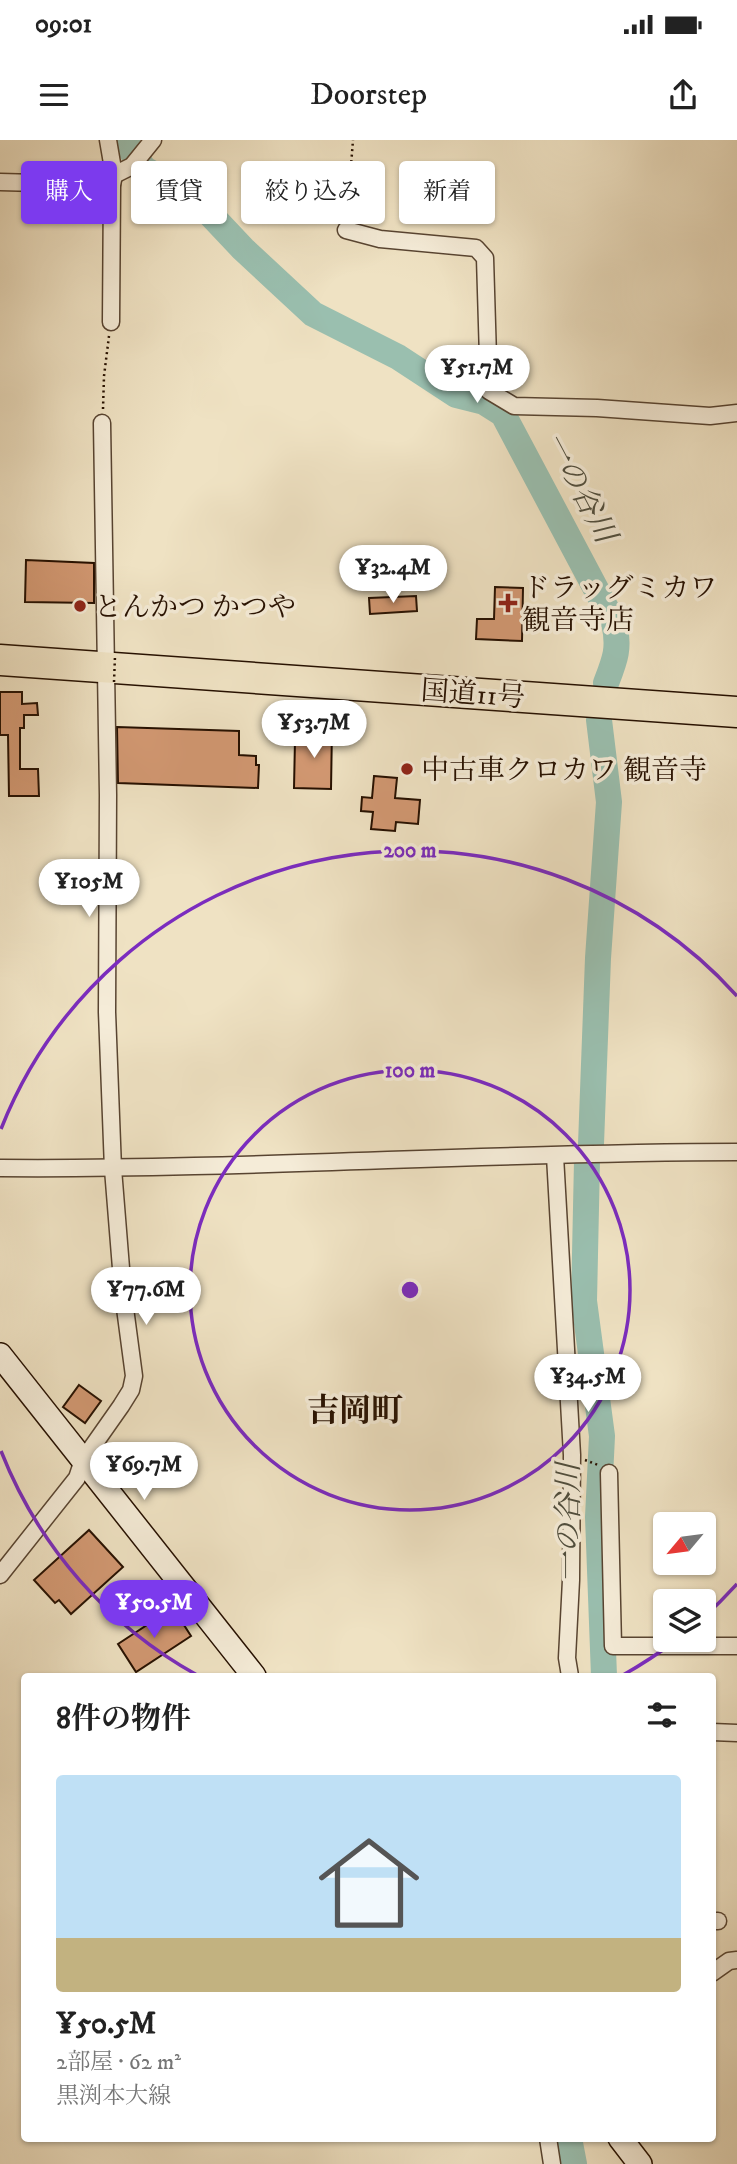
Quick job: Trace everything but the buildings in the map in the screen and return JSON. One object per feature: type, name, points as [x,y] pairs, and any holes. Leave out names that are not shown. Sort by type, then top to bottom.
[{"type":"highway","name":"国道11号","points":[[0,660],[737,712]]},
{"type":"main road","points":[[0,1355],[252,1673]]},
{"type":"main road","points":[[623,2142],[640,2164]]},
{"type":"street","points":[[108,140],[111,161]]},
{"type":"street","points":[[117,177],[132,166],[153,140]]},
{"type":"street","points":[[0,182],[21,182]]},
{"type":"street","points":[[111,322],[112,224]]},
{"type":"street","points":[[346,230],[380,239],[476,248],[485,258],[489,391],[514,405],[710,416],[737,413]]},
{"type":"street","points":[[0,1575],[77,1478],[83,1460],[131,1390],[134,1376],[113,1168],[107,1012],[112,668],[103,423]]},
{"type":"street","points":[[0,1168],[113,1168],[555,1156],[605,1152],[737,1152]]},
{"type":"street","points":[[555,1156],[572,1455],[571,1580],[566,1658],[569,1673]]},
{"type":"street","points":[[609,1473],[613,1646],[737,1646]]},
{"type":"street","points":[[716,1732],[737,1733]]},
{"type":"street","points":[[716,1970],[730,1961],[737,1960]]},
{"type":"street","points":[[549,2142],[552,2164]]},
{"type":"path","points":[[346,230],[353,140]]},
{"type":"path","points":[[103,423],[104,376],[111,322]]},
{"type":"waterway","name":"一の谷川","points":[[124,140],[144,169],[193,196],[243,249],[313,314],[398,357],[456,395],[484,402],[503,414],[614,623],[616,654],[606,683]]},
{"type":"waterway","name":"一の谷川","points":[[591,1144],[598,958],[609,802],[599,720]]},
{"type":"waterway","name":"一の谷川","points":[[587,1161],[584,1301],[602,1436],[598,1517],[604,1673]]},
{"type":"waterway","name":"一の谷川","points":[[570,2142],[574,2164]]},
{"type":"place","name":"ドラッグミカワ 観音寺店","points":[[508,603]]},
{"type":"place","name":"とんかつ かつや","points":[[80,606]]},
{"type":"place","name":"中古車クロカワ 観音寺","points":[[407,769]]},
{"type":"district","name":"吉岡町","points":[[355,1410]]}]
